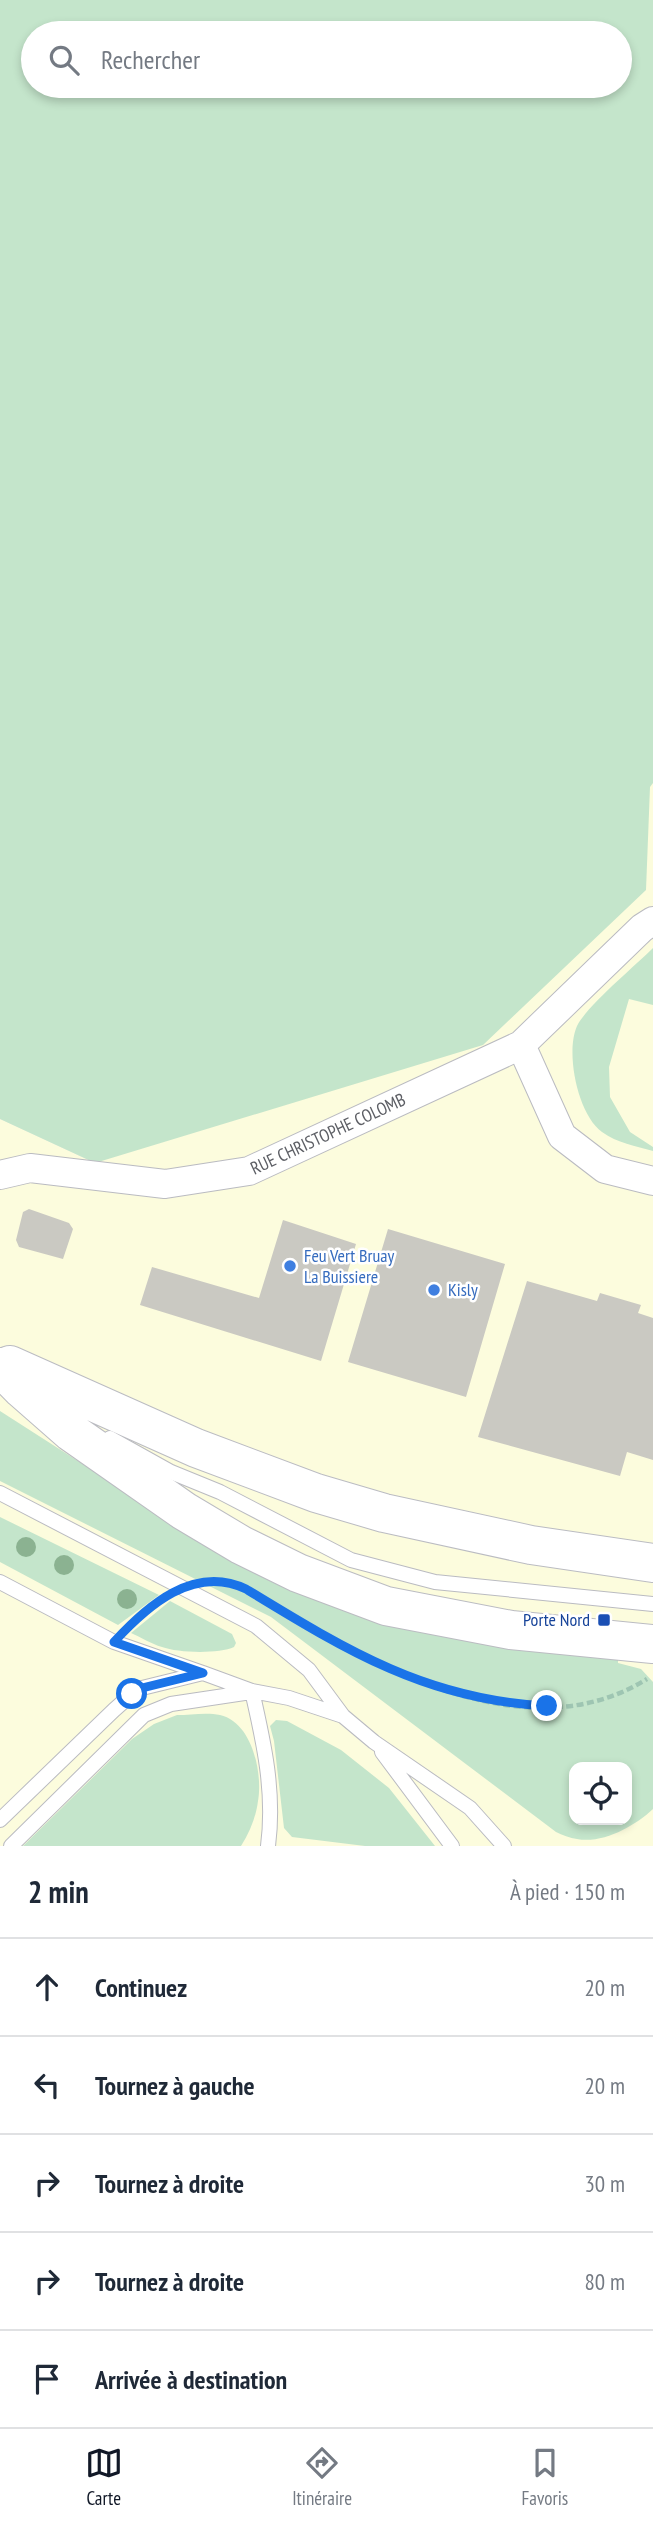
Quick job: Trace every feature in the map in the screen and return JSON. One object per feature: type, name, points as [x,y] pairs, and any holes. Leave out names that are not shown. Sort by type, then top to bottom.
[{"type":"main road","points":[[7,1372],[316,1493],[384,1513],[531,1545],[653,1563]]},
{"type":"main road","points":[[7,1372],[71,1432],[184,1511],[241,1545],[298,1573],[386,1606],[511,1630],[653,1644]]},
{"type":"street","name":"RUE CHRISTOPHE COLOMB","points":[[0,1175],[30,1168],[165,1184],[249,1171],[521,1045],[653,921]]},
{"type":"street","points":[[521,1045],[562,1136],[605,1169],[653,1181]]},
{"type":"lane","points":[[7,1372],[71,1413]]},
{"type":"lane","points":[[140,1422],[220,1492]]},
{"type":"lane","points":[[102,1433],[171,1472],[220,1492],[351,1560],[435,1582],[653,1604]]},
{"type":"lane","points":[[0,1493],[239,1615],[271,1636],[309,1670],[343,1716],[374,1742],[470,1808],[504,1846]]},
{"type":"lane","points":[[0,1582],[114,1642],[252,1692],[289,1698],[343,1716]]},
{"type":"lane","points":[[0,1820],[132,1694],[142,1688],[203,1673]]},
{"type":"lane","points":[[11,1846],[144,1715],[171,1704],[252,1692]]},
{"type":"lane","points":[[252,1692],[270,1775],[271,1819],[268,1846]]},
{"type":"lane","points":[[374,1742],[452,1846]]},
{"type":"path","points":[[114,1642],[156,1602],[183,1587]]},
{"type":"path","points":[[246,1589],[356,1654],[434,1687],[478,1699],[524,1705],[582,1704],[612,1697],[653,1675]]},
{"type":"shaded area","points":[[0,0],[653,0],[653,783],[650,787],[646,890],[483,1045],[95,1163],[0,1119]]},
{"type":"shaded area","points":[[653,783],[653,1846],[0,1846],[0,1119],[95,1163]]},
{"type":"shaded area","points":[[653,948],[653,1005],[629,999],[609,1067],[610,1097],[630,1132],[653,1147],[653,1151],[614,1139],[594,1124],[580,1098],[572,1052],[577,1026],[582,1018]]},
{"type":"shaded area","points":[[0,1411],[212,1547],[618,1651],[618,1663],[641,1669],[653,1682],[653,1809],[632,1825],[632,1762],[569,1762],[569,1825],[632,1825],[608,1836],[587,1840],[556,1832],[271,1617],[0,1481]]},
{"type":"shaded area","points":[[0,1517],[159,1595],[118,1625],[0,1562]]},
{"type":"shaded area","points":[[170,1601],[232,1634],[236,1643],[234,1647],[209,1652],[178,1651],[158,1646],[131,1633]]},
{"type":"shaded area","points":[[177,1715],[220,1715],[231,1720],[240,1727],[253,1750],[259,1777],[257,1807],[250,1830],[241,1846],[23,1846],[132,1739],[154,1724]]},
{"type":"shaded area","points":[[276,1720],[287,1721],[341,1750],[389,1788],[435,1846],[365,1846],[292,1837],[284,1828],[270,1726]]},
{"type":"building","points":[[29,1209],[69,1223],[73,1229],[63,1259],[19,1247],[16,1240],[23,1212]]},
{"type":"building","points":[[283,1220],[356,1244],[321,1361],[140,1305],[152,1267],[259,1298]]},
{"type":"building","points":[[388,1229],[505,1264],[466,1397],[348,1362]]},
{"type":"building","points":[[527,1281],[597,1301],[600,1293],[641,1305],[638,1313],[653,1318],[653,1460],[627,1452],[620,1476],[478,1437]]},
{"type":"place","name":"Feu Vert Bruay La Buissiere","points":[[290,1266]]},
{"type":"place","name":"Kisly","points":[[434,1290]]},
{"type":"place","name":"Porte Nord","points":[[604,1620]]},
{"type":"route","points":[[132,1694],[142,1688],[203,1673],[114,1642],[156,1602],[200,1581],[221,1581],[246,1589],[356,1654],[434,1687],[478,1699],[547,1706]]}]
